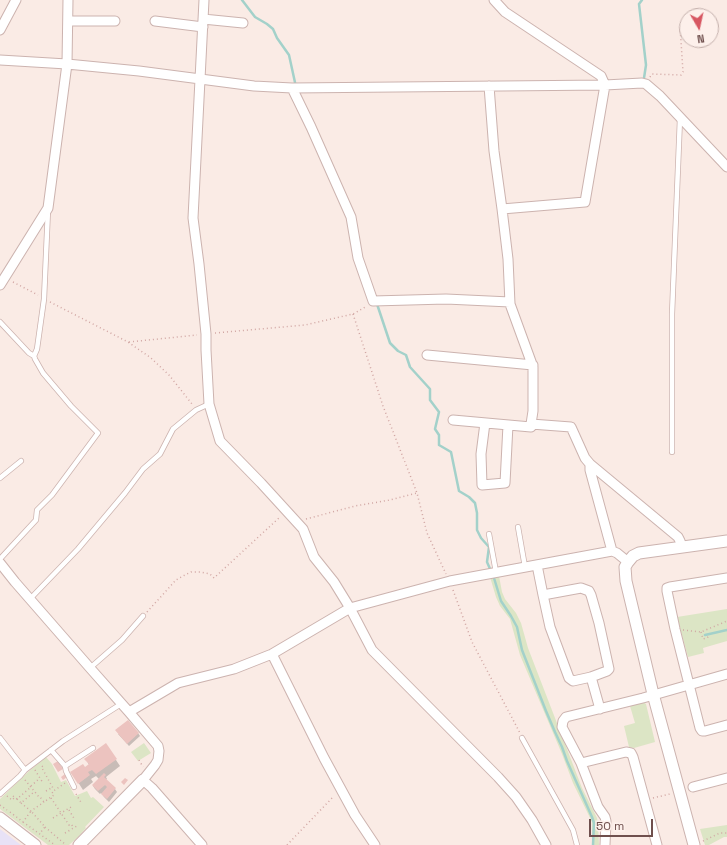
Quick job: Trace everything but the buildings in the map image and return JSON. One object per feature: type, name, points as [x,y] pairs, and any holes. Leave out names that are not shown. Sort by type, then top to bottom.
[{"type":"street","points":[[0,30],[16,0]]},
{"type":"street","points":[[1,279],[48,208],[67,64],[68,0]]},
{"type":"street","points":[[204,0],[193,218],[206,334],[209,404],[220,441],[303,529],[314,557],[334,582],[350,608],[372,650],[516,797],[546,845]]},
{"type":"street","points":[[494,0],[505,12],[601,76],[606,85],[585,202],[502,209]]},
{"type":"street","points":[[68,21],[115,21]]},
{"type":"street","points":[[155,21],[203,23],[243,22]]},
{"type":"street","points":[[0,60],[67,64],[254,86],[292,88],[606,85],[634,82],[646,84],[660,96],[727,167]]},
{"type":"street","points":[[453,420],[531,427],[533,411],[534,367],[510,302],[508,259],[494,151],[489,86]]},
{"type":"street","points":[[292,88],[351,217],[358,258],[374,301],[446,299],[510,302]]},
{"type":"street","points":[[427,355],[533,365]]},
{"type":"street","points":[[485,423],[481,454],[482,485],[505,483],[508,425]]},
{"type":"street","points":[[531,424],[571,427],[585,458],[590,464],[678,537],[682,547]]},
{"type":"street","points":[[590,464],[590,470],[612,551]]},
{"type":"street","points":[[698,844],[654,694],[626,581],[625,567],[633,556],[639,553],[727,541]]},
{"type":"street","points":[[130,712],[178,683],[234,669],[272,654],[350,608],[450,581],[612,551],[628,562]]},
{"type":"street","points":[[0,563],[121,704],[130,712],[158,746],[160,751],[156,765],[79,845]]},
{"type":"street","points":[[537,565],[543,595],[550,627],[570,678],[573,681],[607,671],[609,669],[599,623],[589,591],[581,588],[543,595]]},
{"type":"street","points":[[727,578],[667,588],[675,628],[700,728],[702,731],[708,731],[727,725]]},
{"type":"street","points":[[272,654],[324,758],[355,815],[375,845]]},
{"type":"street","points":[[605,845],[606,822],[598,807],[581,763],[562,727],[563,720],[566,717],[727,674]]},
{"type":"street","points":[[591,676],[600,709]]},
{"type":"street","points":[[581,763],[626,752],[631,753],[657,845]]},
{"type":"street","points":[[693,787],[727,778]]},
{"type":"street","points":[[143,780],[152,788],[202,845]]},
{"type":"street","points":[[0,818],[35,845]]},
{"type":"lane","points":[[672,452],[672,314],[680,118]]},
{"type":"lane","points":[[34,356],[37,349],[44,299],[48,208]]},
{"type":"lane","points":[[0,322],[29,353],[34,356],[43,373],[71,406],[98,433],[52,494],[37,510],[36,520],[0,559]]},
{"type":"lane","points":[[30,599],[78,550],[142,469],[160,454],[173,429],[196,410],[209,404]]},
{"type":"lane","points":[[0,478],[21,461]]},
{"type":"lane","points":[[518,527],[525,567]]},
{"type":"lane","points":[[489,534],[496,572]]},
{"type":"lane","points":[[90,668],[122,640],[143,616]]},
{"type":"lane","points":[[0,794],[25,770],[51,750],[77,731],[121,704]]},
{"type":"lane","points":[[0,738],[25,770]]},
{"type":"lane","points":[[522,738],[573,830],[577,845]]},
{"type":"lane","points":[[65,766],[92,748]]},
{"type":"lane","points":[[51,750],[65,766],[74,787]]},
{"type":"path","points":[[646,84],[652,74],[681,75],[683,72],[681,48]]},
{"type":"path","points":[[1,279],[128,342],[151,358],[169,375],[196,410]]},
{"type":"path","points":[[128,342],[305,325],[353,314],[374,301]]},
{"type":"path","points":[[353,314],[383,406],[417,493],[427,533],[450,581],[472,642],[522,738]]},
{"type":"path","points":[[296,522],[355,506],[390,500],[417,493]]},
{"type":"path","points":[[143,616],[176,580],[183,576],[191,572],[200,572],[210,574],[214,578],[286,511]]},
{"type":"path","points":[[675,628],[701,632],[727,621]]},
{"type":"path","points":[[701,632],[703,639],[709,636]]},
{"type":"path","points":[[139,760],[143,767]]},
{"type":"path","points":[[23,822],[31,811],[54,795],[52,792],[54,790],[53,787],[42,768],[41,763]]},
{"type":"path","points":[[34,768],[44,783]]},
{"type":"path","points":[[7,796],[12,800],[40,778]]},
{"type":"path","points":[[24,779],[44,802]]},
{"type":"path","points":[[54,790],[70,780]]},
{"type":"path","points":[[46,791],[53,787]]},
{"type":"path","points":[[74,787],[72,788],[82,804]]},
{"type":"path","points":[[287,845],[341,789]]},
{"type":"path","points":[[21,803],[34,792]]},
{"type":"path","points":[[645,800],[671,793]]},
{"type":"path","points":[[15,797],[31,811],[45,828],[66,845]]},
{"type":"path","points":[[51,797],[68,825],[71,824],[74,828]]},
{"type":"path","points":[[0,805],[55,845]]},
{"type":"path","points":[[53,818],[62,814],[71,807]]},
{"type":"path","points":[[68,809],[75,820]]},
{"type":"path","points":[[66,833],[77,826]]},
{"type":"path","points":[[40,833],[45,828]]},
{"type":"path","points":[[698,844],[720,833],[727,832]]},
{"type":"shaded area","points":[[0,829],[21,845],[0,845]]},
{"type":"green space","points":[[499,576],[502,592],[521,623],[528,648],[582,788],[597,818],[599,845],[592,845],[592,822],[573,783],[520,655],[510,619],[500,606],[496,597],[490,577]]},
{"type":"green space","points":[[727,609],[727,641],[703,648],[704,653],[688,657],[677,617]]},
{"type":"green space","points":[[643,702],[646,704],[655,742],[634,748],[629,747],[624,726],[635,723],[630,706]]},
{"type":"green space","points":[[144,743],[151,753],[138,761],[131,752]]},
{"type":"green space","points":[[46,757],[52,764],[61,782],[66,780],[75,796],[87,791],[91,798],[93,797],[104,807],[85,827],[86,828],[78,837],[69,845],[48,845],[0,809],[0,799]]},
{"type":"green space","points":[[727,825],[727,837],[724,837],[709,845],[705,845],[700,829]]},
{"type":"waterway","points":[[242,0],[255,17],[273,29],[277,38],[289,55],[296,87]]},
{"type":"waterway","points":[[642,0],[639,4],[646,65],[644,78]]},
{"type":"waterway","points":[[377,304],[390,343],[398,351],[406,355],[410,367],[430,389],[430,400],[439,412],[435,429],[439,435],[439,445],[451,452],[459,491],[475,503],[477,513],[477,530],[481,538],[489,547],[487,562],[501,601],[517,627],[522,650],[546,711],[592,817],[594,823],[593,845]]},
{"type":"waterway","points":[[705,635],[727,630]]}]
